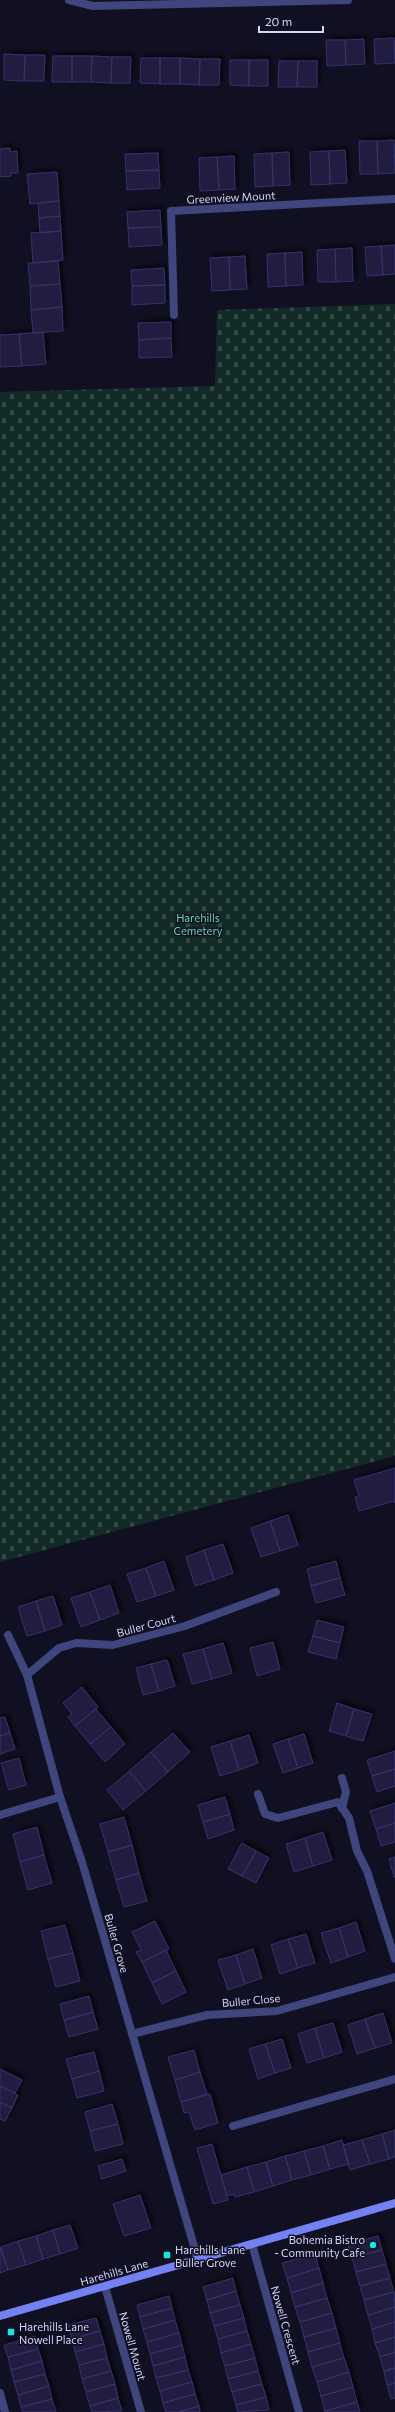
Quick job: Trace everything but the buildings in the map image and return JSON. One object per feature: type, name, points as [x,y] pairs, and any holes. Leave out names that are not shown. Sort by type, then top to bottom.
[{"type":"main road","name":"Harehills Lane","points":[[0,2316],[395,2203]]},
{"type":"street","points":[[69,0],[93,6],[348,0]]},
{"type":"street","name":"Greenview Mount","points":[[174,315],[171,211],[395,199]]},
{"type":"street","name":"Buller Court","points":[[27,1675],[59,1648],[76,1643],[113,1645],[185,1626],[276,1592]]},
{"type":"street","name":"Buller Grove","points":[[8,1636],[27,1675],[60,1796],[82,1862],[198,2260]]},
{"type":"street","points":[[342,1778],[346,1792],[342,1808]]},
{"type":"street","points":[[258,1794],[265,1814],[278,1818],[338,1802],[349,1818],[357,1851],[367,1870],[395,1959]]},
{"type":"street","points":[[0,1814],[60,1796]]},
{"type":"street","name":"Buller Close","points":[[132,2034],[207,2015],[277,2011],[395,1977]]},
{"type":"street","points":[[232,2126],[395,2079]]},
{"type":"street","name":"Nowell Crescent","points":[[252,2244],[299,2412]]},
{"type":"street","name":"Nowell Mount","points":[[105,2286],[141,2412]]},
{"type":"street","points":[[0,2393],[5,2412]]},
{"type":"green space","name":"Harehills Cemetery","points":[[395,304],[395,1456],[0,1562],[0,392],[215,386],[217,310]]},
{"type":"place","name":"Bohemia Bistro - Community Cafe","points":[[373,2245]]},
{"type":"place","name":"Harehills Lane Buller Grove","points":[[167,2255]]},
{"type":"place","name":"Harehills Lane Nowell Place","points":[[11,2332]]}]
